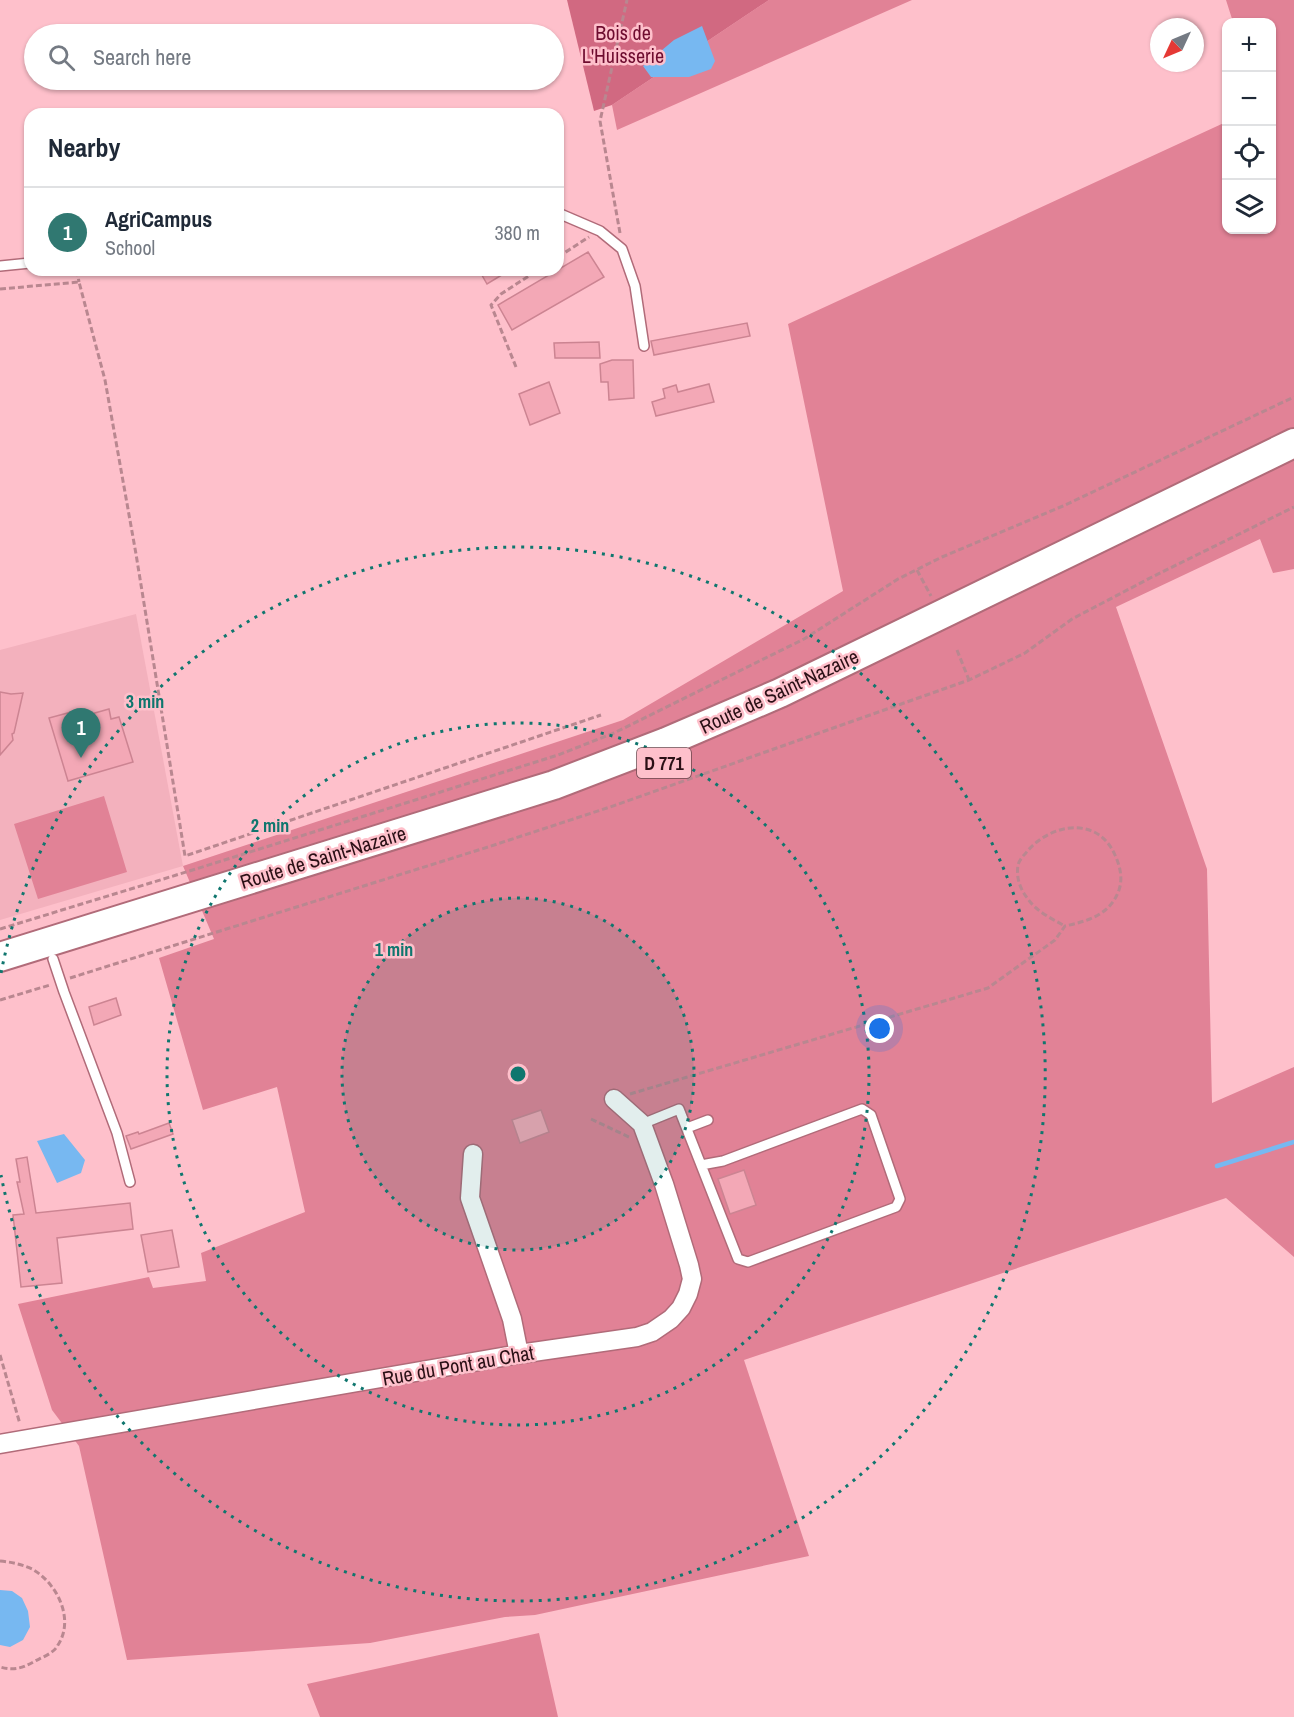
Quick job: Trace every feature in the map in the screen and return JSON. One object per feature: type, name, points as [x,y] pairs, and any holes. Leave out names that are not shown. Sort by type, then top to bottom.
[{"type":"main road","name":"Route de Saint-Nazaire","points":[[0,957],[544,788],[666,742],[780,693],[1294,443]]},
{"type":"main road","name":"Route de Saint-Nazaire","points":[[0,975],[57,970],[198,911],[423,844],[583,792],[670,760],[821,694],[1294,462]]},
{"type":"street","name":"Rue du Pont au Chat","points":[[0,1444],[519,1354],[638,1337],[652,1332],[671,1319],[681,1308],[692,1279],[664,1184],[638,1132],[614,1100]]},
{"type":"street","points":[[473,1154],[470,1198],[512,1319],[519,1354]]},
{"type":"lane","points":[[564,216],[600,231],[622,249],[635,286],[644,346]]},
{"type":"lane","points":[[0,266],[24,264]]},
{"type":"lane","points":[[57,970],[117,1133],[130,1182]]},
{"type":"lane","points":[[638,1132],[679,1109],[687,1128],[701,1165],[738,1259],[748,1262],[896,1207],[900,1199],[871,1115],[862,1109],[723,1161],[701,1165]]},
{"type":"lane","points":[[687,1128],[708,1120]]},
{"type":"path","points":[[622,249],[600,121],[627,0]]},
{"type":"path","points":[[564,253],[600,231]]},
{"type":"path","points":[[78,276],[105,380],[185,856],[601,715]]},
{"type":"path","points":[[516,367],[491,305],[501,294],[529,276]]},
{"type":"path","points":[[0,289],[79,282]]},
{"type":"path","points":[[0,929],[546,759],[605,737],[804,639],[898,579],[942,556],[1063,506],[1294,397]]},
{"type":"path","points":[[0,1000],[57,970],[489,847],[969,680],[1025,653],[1072,619],[1294,507]]},
{"type":"path","points":[[917,570],[931,596]]},
{"type":"path","points":[[957,650],[969,680]]},
{"type":"path","points":[[614,1100],[652,1086],[988,988],[1055,940],[1065,926],[1098,915],[1112,905],[1120,888],[1121,870],[1113,851],[1102,837],[1088,828],[1072,827],[1055,832],[1033,844],[1018,863],[1018,882],[1029,901],[1065,926]]},
{"type":"path","points":[[591,1119],[638,1132]]},
{"type":"path","points":[[0,1355],[24,1441]]},
{"type":"path","points":[[0,1561],[16,1563],[33,1570],[50,1584],[65,1614],[63,1634],[58,1647],[24,1667],[10,1670],[0,1667]]},
{"type":"shaded area","points":[[769,0],[912,0],[617,130],[612,105]]},
{"type":"shaded area","points":[[1226,0],[1294,0],[1294,569],[1273,573],[1260,539],[1116,607],[1207,869],[1212,1103],[1294,1067],[1294,1257],[1226,1198],[744,1360],[809,1556],[535,1615],[505,1617],[370,1643],[127,1660],[79,1446],[52,1410],[18,1304],[149,1277],[153,1288],[206,1281],[201,1253],[305,1212],[277,1087],[203,1110],[159,958],[214,939],[183,866],[623,720],[843,591],[788,324],[1222,124],[1222,234],[1276,234],[1276,18],[1232,18]]},
{"type":"shaded area","points":[[136,614],[183,866],[0,920],[0,650]]},
{"type":"shaded area","points":[[104,796],[127,872],[38,899],[14,824]]},
{"type":"shaded area","points":[[539,1633],[558,1717],[320,1717],[307,1684]]},
{"type":"green space","name":"Bois de L'Huisserie","points":[[567,0],[769,0],[612,105],[594,111]]},
{"type":"water","points":[[702,26],[715,61],[711,69],[689,77],[651,77],[643,66],[674,40]]},
{"type":"water","points":[[64,1134],[85,1160],[81,1173],[57,1183],[37,1141]]},
{"type":"water","points":[[0,1590],[12,1591],[22,1598],[28,1611],[30,1627],[23,1640],[10,1647],[0,1645]]},
{"type":"building","points":[[588,252],[604,277],[512,330],[498,305],[547,276],[564,276],[564,266]]},
{"type":"building","points":[[482,276],[500,276],[487,284]]},
{"type":"building","points":[[747,323],[750,336],[654,355],[651,341]]},
{"type":"building","points":[[599,342],[600,358],[555,358],[554,343]]},
{"type":"building","points":[[612,360],[633,360],[634,398],[609,400],[608,382],[601,382],[600,364]]},
{"type":"building","points":[[549,382],[560,413],[530,425],[519,394]]},
{"type":"building","points":[[709,384],[714,402],[656,416],[652,402],[665,398],[663,389],[676,385],[678,392]]},
{"type":"building","points":[[0,692],[23,693],[12,734],[13,740],[0,755]]},
{"type":"building","points":[[109,709],[111,719],[119,717],[133,762],[68,781],[49,718],[75,711],[77,718]]},
{"type":"building","points":[[116,998],[121,1015],[94,1025],[89,1007]]},
{"type":"building","points":[[541,1110],[549,1132],[520,1143],[512,1120]]},
{"type":"building","points":[[169,1123],[173,1134],[131,1149],[126,1136],[138,1132],[139,1134]]},
{"type":"building","points":[[27,1157],[36,1213],[130,1203],[133,1229],[57,1238],[62,1283],[21,1287],[13,1215],[24,1214],[17,1182],[20,1182],[16,1159]]},
{"type":"building","points":[[744,1170],[756,1205],[730,1214],[718,1179]]},
{"type":"building","points":[[172,1230],[179,1267],[148,1272],[141,1235]]},
{"type":"waterway","points":[[1217,1166],[1294,1142]]},
{"type":"place","name":"AgriCampus","points":[[81,758]]}]
